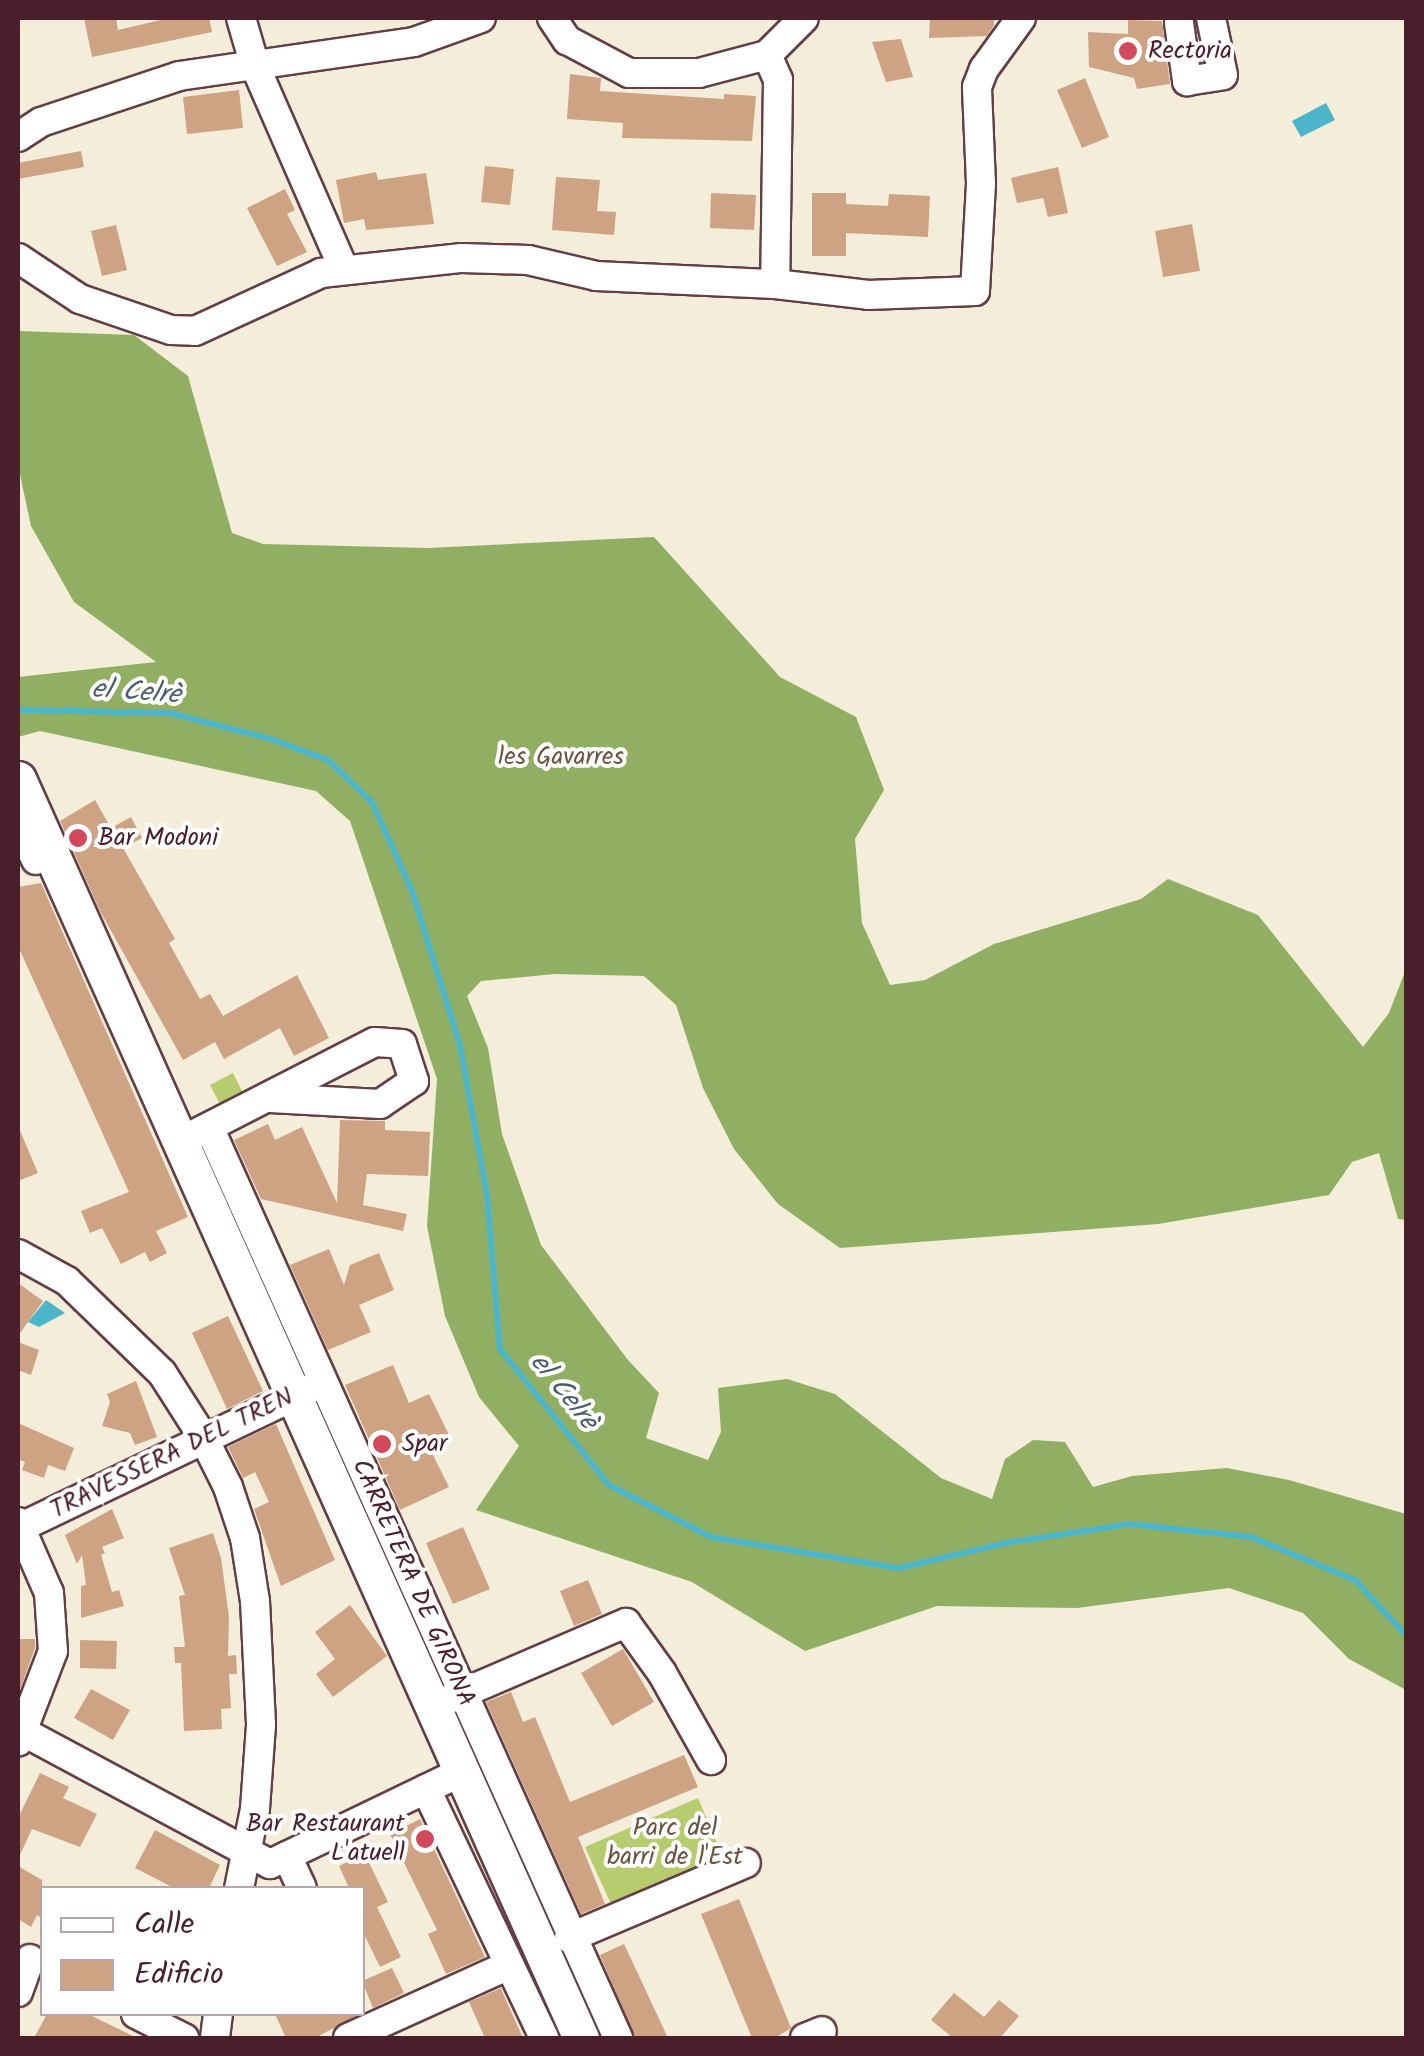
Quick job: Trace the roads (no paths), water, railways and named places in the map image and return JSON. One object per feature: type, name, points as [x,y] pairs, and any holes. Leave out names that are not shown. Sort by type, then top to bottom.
[{"type":"main road","points":[[18,779],[35,860],[194,1134],[447,1700],[461,1772],[581,2038]]},
{"type":"street","points":[[241,18],[255,66],[343,267]]},
{"type":"street","points":[[18,137],[42,122],[178,76],[414,42],[480,18]]},
{"type":"street","points":[[552,18],[567,40],[629,73],[699,73],[766,55],[804,18]]},
{"type":"street","points":[[18,258],[28,260],[80,300],[170,330],[194,332],[343,267],[462,258],[528,260],[596,276],[774,284],[868,296],[975,291],[981,184],[974,118],[977,87],[984,69],[1021,18]]},
{"type":"street","points":[[1212,18],[1223,75],[1187,80],[1169,20],[1212,18]]},
{"type":"street","points":[[766,55],[778,80],[774,284]]},
{"type":"street","points":[[18,823],[35,860]]},
{"type":"street","points":[[194,1134],[270,1098]]},
{"type":"street","points":[[18,1254],[67,1281],[117,1325],[162,1374],[204,1437],[244,1538],[256,1601],[261,1726],[239,1886]]},
{"type":"street","name":"TRAVESSERA DEL TREN","points":[[19,1524],[308,1389]]},
{"type":"street","points":[[19,1524],[50,1592],[53,1652],[19,1735],[270,1864],[461,1772]]},
{"type":"street","points":[[447,1700],[626,1624],[662,1673],[711,1760]]},
{"type":"street","name":"CARRETERA DE GIRONA","points":[[447,1700],[618,2038]]},
{"type":"street","points":[[426,1789],[544,2038]]},
{"type":"street","points":[[287,1856],[301,1886]]},
{"type":"street","points":[[569,1938],[746,1862]]},
{"type":"street","points":[[18,1992],[30,1958]]},
{"type":"street","points":[[363,2030],[510,1965]]},
{"type":"street","points":[[140,2016],[184,2038]]},
{"type":"water","points":[[1326,103],[1335,120],[1301,137],[1292,121]]},
{"type":"water","points":[[46,1300],[65,1313],[39,1327],[28,1322]]},
{"type":"waterway","name":"el Celrè","points":[[23,710],[170,713],[271,739],[328,760],[372,802],[412,891],[460,1045],[487,1195],[500,1349],[609,1485],[711,1537],[899,1568],[1011,1542],[1130,1524],[1251,1537],[1355,1580],[1406,1635]]},
{"type":"place","name":"Rectoria","points":[[1128,51]]},
{"type":"place","name":"Bar Modoni","points":[[78,838]]},
{"type":"place","name":"Spar","points":[[382,1444]]},
{"type":"place","name":"Bar Restaurant L'atuell","points":[[425,1839]]},
{"type":"park label","name":"les Gavarres","points":[[561,757]]},
{"type":"park label","name":"Parc del barri de l'Est","points":[[675,1844]]}]
